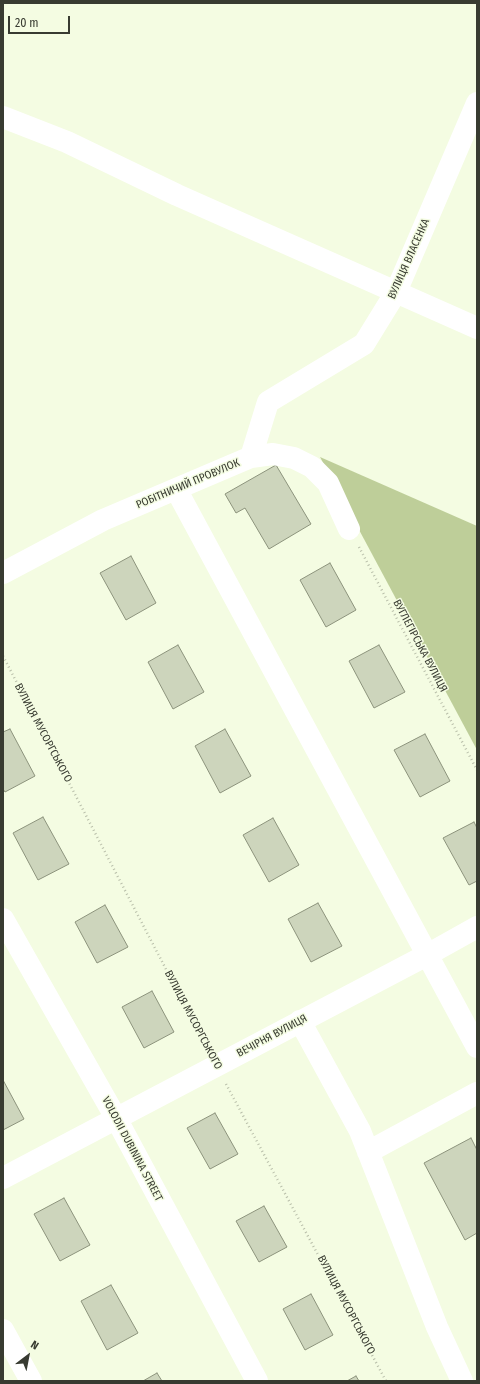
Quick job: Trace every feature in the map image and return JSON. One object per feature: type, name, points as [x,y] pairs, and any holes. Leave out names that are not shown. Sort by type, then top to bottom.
[{"type":"street","name":"ВУЛИЦЯ ВЛАСЕНКА","points":[[250,457],[268,402],[364,344],[396,292],[477,104]]},
{"type":"street","points":[[3,117],[67,142],[177,195],[477,328]]},
{"type":"street","name":"РОБІТНИЧИЙ ПРОВУЛОК","points":[[3,573],[102,520],[250,457],[273,454],[294,458],[312,467],[328,483],[349,529]]},
{"type":"street","points":[[176,489],[477,1047]]},
{"type":"street","name":"VOLODII DUBININA STREET","points":[[3,919],[116,1118],[257,1381]]},
{"type":"street","name":"ВЕЧІРНЯ ВУЛИЦЯ","points":[[3,1178],[427,955],[477,927]]},
{"type":"street","points":[[300,1021],[360,1131],[437,1327],[462,1381]]},
{"type":"street","points":[[368,1152],[477,1093]]},
{"type":"street","points":[[3,1330],[31,1381]]},
{"type":"path","name":"ВУГЛЕГІРСЬКА ВУЛИЦЯ","points":[[349,529],[477,770]]},
{"type":"path","name":"ВУЛИЦЯ МУСОРГСЬКОГО","points":[[3,656],[216,1065],[386,1381]]},
{"type":"green space","points":[[320,457],[477,526],[477,750]]},
{"type":"building","points":[[276,465],[311,524],[269,549],[245,508],[236,513],[225,494]]},
{"type":"building","points":[[131,556],[156,603],[126,620],[100,573]]},
{"type":"building","points":[[330,563],[356,610],[326,627],[300,580]]},
{"type":"building","points":[[178,645],[204,692],[173,709],[148,662]]},
{"type":"building","points":[[379,645],[405,692],[374,708],[349,661]]},
{"type":"building","points":[[10,729],[35,776],[5,792],[3,789],[3,732]]},
{"type":"building","points":[[225,729],[251,776],[220,793],[195,746]]},
{"type":"building","points":[[425,734],[450,781],[420,797],[394,750]]},
{"type":"building","points":[[43,817],[69,864],[38,880],[13,833]]},
{"type":"building","points":[[273,818],[299,865],[269,882],[243,835]]},
{"type":"building","points":[[474,822],[477,828],[477,881],[469,885],[443,838]]},
{"type":"building","points":[[318,903],[342,946],[311,962],[288,919]]},
{"type":"building","points":[[105,905],[128,947],[97,963],[75,922]]},
{"type":"building","points":[[152,991],[174,1032],[144,1048],[122,1007]]},
{"type":"building","points":[[3,1080],[24,1119],[3,1130]]},
{"type":"building","points":[[215,1113],[238,1154],[210,1169],[187,1128]]},
{"type":"building","points":[[471,1138],[477,1150],[477,1233],[465,1240],[424,1163]]},
{"type":"building","points":[[64,1198],[90,1245],[60,1261],[34,1214]]},
{"type":"building","points":[[264,1206],[287,1247],[259,1262],[236,1221]]},
{"type":"building","points":[[111,1285],[138,1333],[107,1350],[81,1301]]},
{"type":"building","points":[[311,1294],[333,1335],[305,1350],[283,1309]]},
{"type":"building","points":[[157,1373],[162,1381],[143,1381]]},
{"type":"building","points":[[356,1376],[359,1381],[347,1381]]}]
